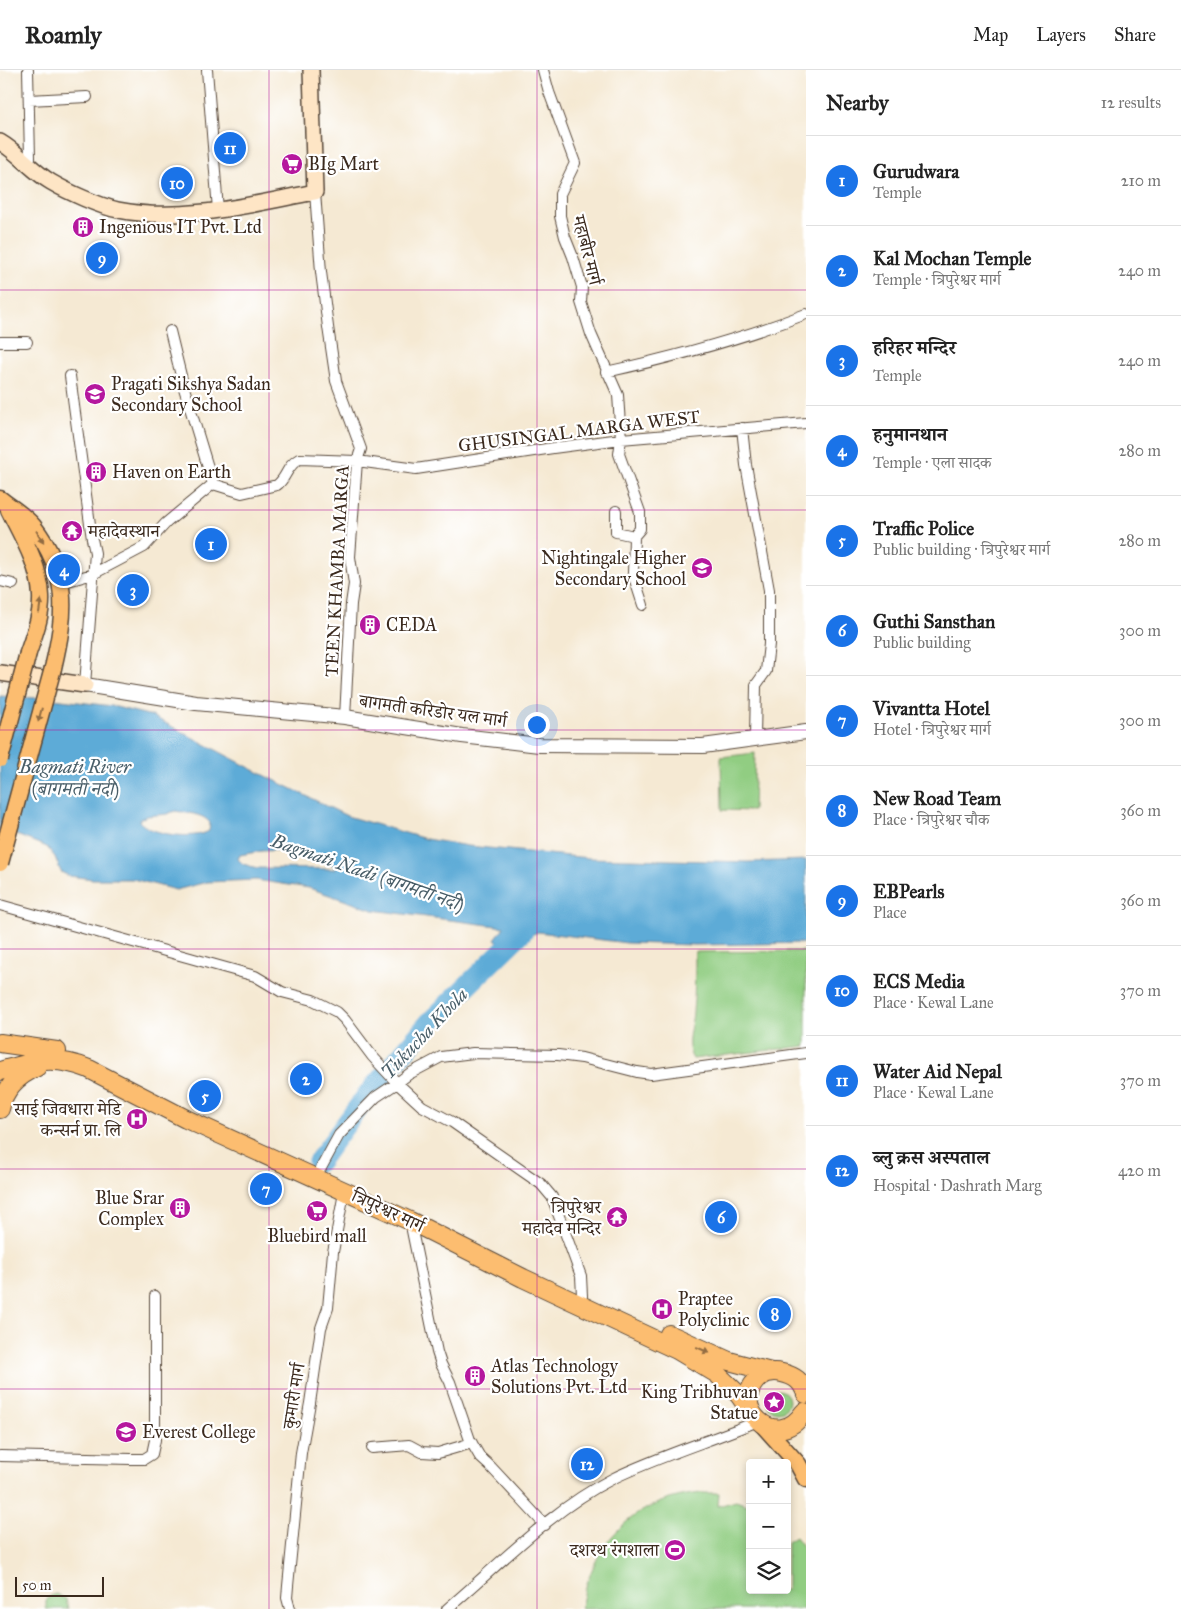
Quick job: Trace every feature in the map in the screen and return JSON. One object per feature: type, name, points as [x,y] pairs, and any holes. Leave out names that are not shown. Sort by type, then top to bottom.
[{"type":"highway","points":[[0,1043],[57,1056]]},
{"type":"highway","name":"त्रिपुरेश्वर मार्ग","points":[[0,1060],[30,1052],[57,1056],[89,1068],[186,1118],[580,1300],[729,1361],[800,1378]]},
{"type":"highway","name":"त्रिपुरेश्वर मार्ग","points":[[0,1071],[29,1062],[74,1052],[82,1054],[321,1168],[475,1245],[677,1350],[717,1374],[739,1395],[757,1420]]},
{"type":"highway","points":[[0,1109],[9,1087],[20,1076],[57,1056]]},
{"type":"highway","points":[[772,1372],[763,1375],[751,1389],[750,1407],[757,1420],[777,1429],[786,1428],[805,1412]]},
{"type":"highway","points":[[800,1378],[806,1394]]},
{"type":"main road","points":[[0,142],[9,147],[52,183],[117,210],[172,214],[218,210],[315,192],[311,70]]},
{"type":"main road","points":[[0,862],[53,668],[63,614],[61,583],[47,550],[32,525],[3,501]]},
{"type":"main road","points":[[0,759],[37,624],[41,597],[36,573],[25,541],[3,501]]},
{"type":"main road","points":[[0,673],[85,685]]},
{"type":"main road","points":[[757,1420],[798,1464],[806,1479]]},
{"type":"street","points":[[27,164],[30,158],[28,70]]},
{"type":"street","points":[[207,70],[218,210]]},
{"type":"street","name":"महाबीर मार्ग","points":[[543,70],[575,163],[560,194],[560,216],[582,287],[581,302],[591,334],[606,372],[618,395],[621,439],[619,454],[640,512],[640,529],[634,536],[634,574],[643,605]]},
{"type":"street","points":[[29,100],[87,97]]},
{"type":"street","name":"TEEN KHAMBA MARGA","points":[[315,192],[321,272],[336,381],[361,449],[357,461],[350,557],[354,584],[351,604],[346,718]]},
{"type":"street","points":[[606,372],[723,343],[806,314]]},
{"type":"street","points":[[61,583],[94,574],[144,548],[166,523],[213,484],[184,388],[170,331]]},
{"type":"street","points":[[0,342],[27,342]]},
{"type":"street","points":[[70,376],[95,553],[85,685]]},
{"type":"street","name":"GHUSINGAL MARGA WEST","points":[[213,484],[242,493],[277,485],[292,463],[299,459],[357,461],[416,469],[621,439],[806,423]]},
{"type":"street","points":[[742,428],[746,464],[770,590],[769,644],[766,671],[756,685],[756,739]]},
{"type":"street","points":[[616,511],[616,532],[634,536]]},
{"type":"street","points":[[0,582],[13,584]]},
{"type":"street","name":"बागमती करिडोर यल मार्ग","points":[[85,685],[196,703],[346,718],[462,736],[539,745],[703,746],[806,732]]},
{"type":"street","points":[[0,906],[255,976],[282,992],[313,1000],[337,1012],[372,1056],[422,1106],[452,1122],[541,1184],[552,1197],[580,1276],[580,1300]]},
{"type":"street","points":[[321,1168],[339,1135],[394,1080],[441,1058],[473,1053],[558,1055],[582,1058],[651,1074],[806,1053]]},
{"type":"street","name":"कुमारी मार्ग","points":[[290,1609],[287,1598],[301,1453],[321,1328],[328,1308],[333,1252],[341,1207],[346,1191]]},
{"type":"street","points":[[410,1221],[437,1352],[472,1443],[480,1458],[491,1467],[545,1524]]},
{"type":"street","points":[[0,1456],[131,1460],[144,1458],[152,1454],[155,1440],[155,1296]]},
{"type":"street","points":[[447,1609],[545,1524],[578,1500],[611,1480],[657,1459],[757,1420]]},
{"type":"street","points":[[372,1448],[409,1445],[422,1452],[438,1453],[472,1443]]},
{"type":"green space","points":[[755,753],[753,811],[722,810],[721,757]]},
{"type":"green space","points":[[806,951],[806,1046],[693,1059],[690,1054],[689,1036],[694,1004],[695,952]]},
{"type":"green space","points":[[774,1390],[782,1390],[789,1397],[789,1405],[782,1412],[774,1412],[767,1405],[767,1397]]},
{"type":"green space","name":"दशरथ रंगशाला","points":[[702,1493],[719,1493],[718,1506],[736,1501],[746,1505],[746,1594],[791,1594],[791,1540],[795,1537],[806,1551],[806,1609],[581,1609],[595,1563],[606,1544],[620,1528],[636,1515],[656,1504],[677,1497]]},
{"type":"green space","points":[[56,1594],[66,1599],[68,1609],[46,1609],[46,1600]]},
{"type":"water","name":"Bagmati River (बागमती नदी)","points":[[0,696],[53,699],[112,706],[152,716],[252,769],[347,816],[426,839],[468,846],[589,858],[749,862],[806,860],[806,943],[695,945],[627,943],[538,932],[531,935],[514,954],[495,939],[504,927],[373,910],[309,888],[256,880],[207,882],[176,890],[133,879],[93,879],[69,876],[61,872],[55,857],[47,847],[4,830],[0,831]],"holes":[[[175,811],[203,817],[210,823],[209,831],[193,835],[172,835],[152,830],[139,821],[147,816],[167,814]],[[284,850],[321,859],[333,865],[336,869],[257,868],[243,864],[238,859],[240,855]]]},
{"type":"waterway","name":"Tukucha Khola","points":[[318,1162],[368,1094],[429,1023],[526,926]]},
{"type":"place","name":"Water Aid Nepal","points":[[230,148]]},
{"type":"place","name":"BIg Mart","points":[[292,164]]},
{"type":"place","name":"ECS Media","points":[[177,183]]},
{"type":"place","name":"Ingenious IT Pvt. Ltd","points":[[83,227]]},
{"type":"place","name":"EBPearls","points":[[102,258]]},
{"type":"place","name":"Pragati Sikshya Sadan Secondary School","points":[[95,394]]},
{"type":"place","name":"Haven on Earth","points":[[96,472]]},
{"type":"place","name":"महादेवस्थान","points":[[72,531]]},
{"type":"place","name":"Gurudwara","points":[[211,544]]},
{"type":"place","name":"Nightingale Higher Secondary School","points":[[702,568]]},
{"type":"place","name":"हनुमानथान","points":[[64,570]]},
{"type":"place","name":"हरिहर मन्दिर","points":[[133,590]]},
{"type":"place","name":"CEDA","points":[[370,625]]},
{"type":"place","name":"Kal Mochan Temple","points":[[306,1079]]},
{"type":"place","name":"Traffic Police","points":[[205,1096]]},
{"type":"place","name":"साई जिवधारा मेडि कन्सर्न प्रा. लि","points":[[137,1119]]},
{"type":"place","name":"Vivantta Hotel","points":[[266,1189]]},
{"type":"place","name":"Blue Srar Complex","points":[[180,1208]]},
{"type":"place","name":"Bluebird mall","points":[[317,1211]]},
{"type":"place","name":"त्रिपुरेश्वर महादेव मन्दिर","points":[[617,1217]]},
{"type":"place","name":"Guthi Sansthan","points":[[721,1217]]},
{"type":"place","name":"Praptee Polyclinic","points":[[662,1309]]},
{"type":"place","name":"New Road Team","points":[[775,1314]]},
{"type":"place","name":"Atlas Technology Solutions Pvt. Ltd","points":[[475,1376]]},
{"type":"place","name":"King Tribhuvan Statue","points":[[774,1402]]},
{"type":"place","name":"Everest College","points":[[126,1432]]},
{"type":"place","name":"ब्लु क्रस अस्पताल","points":[[587,1464]]},
{"type":"place","name":"दशरथ रंगशाला","points":[[675,1550]]},
{"type":"water label","name":"Bagmati Nadi (बागमती नदी)","points":[[368,872]]}]
